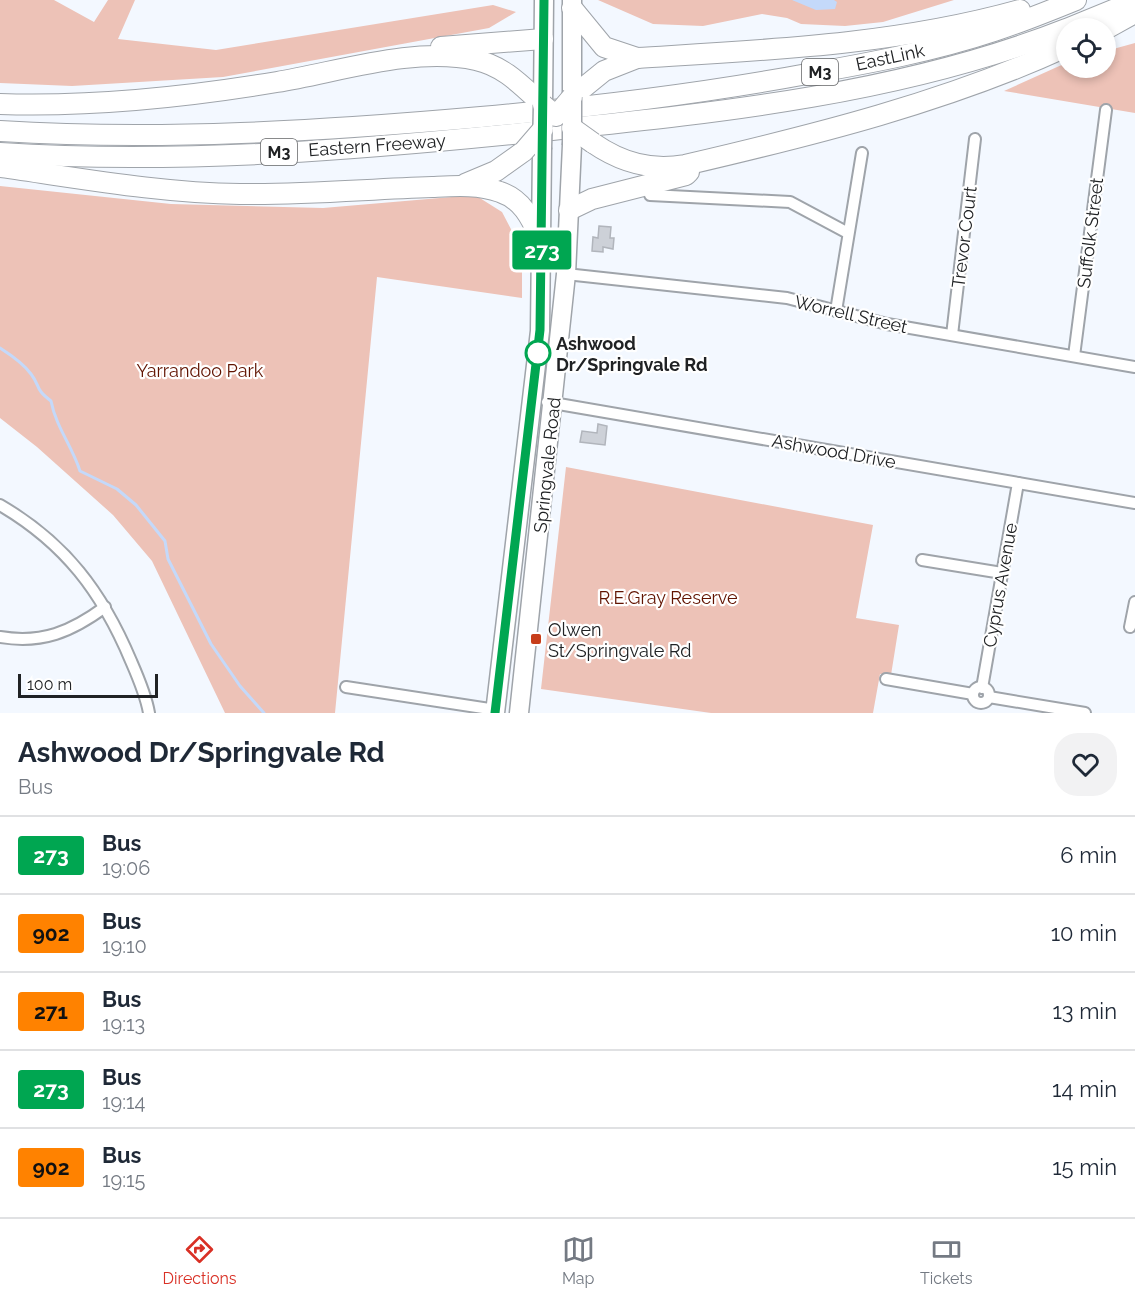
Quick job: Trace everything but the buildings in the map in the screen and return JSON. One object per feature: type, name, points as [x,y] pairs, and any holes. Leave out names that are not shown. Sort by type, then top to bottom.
[{"type":"highway","points":[[451,186],[486,177],[548,122],[575,93],[604,71],[638,58],[871,40],[952,27],[1055,0]]},
{"type":"highway","name":"EastLink","points":[[548,122],[886,59],[992,32],[1076,0]]},
{"type":"highway","name":"EastLink","points":[[1094,18],[1135,1]]},
{"type":"highway","points":[[572,4],[604,47],[638,58]]},
{"type":"highway","points":[[1116,23],[1135,13]]},
{"type":"highway","name":"EastLink","points":[[609,124],[727,109],[873,84],[965,63],[1056,33]]},
{"type":"highway","points":[[0,104],[54,104],[173,96],[276,82],[384,62],[449,46],[543,39]]},
{"type":"highway","points":[[384,62],[424,57],[477,60],[508,74],[548,122],[627,162],[648,167],[669,167],[909,106],[1004,73],[1056,51]]},
{"type":"highway","name":"Eastern Freeway","points":[[0,131],[93,135],[207,134],[367,126],[548,122]]},
{"type":"highway","name":"Eastern Freeway","points":[[0,153],[133,157],[322,150],[609,124]]},
{"type":"highway","points":[[569,210],[592,199],[686,175],[699,161]]},
{"type":"highway","points":[[0,167],[169,189],[238,194],[451,186],[489,189],[508,195],[524,208],[542,242]]},
{"type":"main road","name":"Springvale Road","points":[[496,711],[541,317],[548,122],[543,39],[544,0]]},
{"type":"main road","points":[[572,4],[575,93]]},
{"type":"main road","name":"Springvale Road","points":[[519,713],[554,403],[566,274],[569,210],[548,122]]},
{"type":"street","name":"Suffolk Street","points":[[1074,356],[1106,110]]},
{"type":"street","name":"Trevor Court","points":[[952,335],[975,140]]},
{"type":"street","points":[[836,311],[862,153]]},
{"type":"street","points":[[650,195],[790,202],[848,233]]},
{"type":"street","name":"Worrell Street","points":[[566,274],[787,298],[836,311],[952,335],[1135,367]]},
{"type":"street","name":"Ashwood Drive","points":[[533,401],[1135,503]]},
{"type":"street","name":"Cyprus Avenue","points":[[980,699],[1018,483]]},
{"type":"street","points":[[0,505],[16,514],[59,549],[85,576],[105,607],[135,670],[149,713]]},
{"type":"street","points":[[922,560],[1002,573]]},
{"type":"street","points":[[1130,627],[1135,602]]},
{"type":"street","points":[[0,637],[37,640],[59,634],[105,607]]},
{"type":"street","points":[[886,679],[980,699],[1085,713]]},
{"type":"street","points":[[346,687],[496,711]]},
{"type":"green space","points":[[0,0],[54,0],[94,22],[108,0],[135,0],[118,39],[216,50],[493,5],[516,12],[489,28],[223,77],[72,86],[0,83]]},
{"type":"green space","points":[[598,0],[954,0],[883,22],[845,26],[801,24],[787,18],[762,14],[703,26],[653,24]]},
{"type":"green space","points":[[1135,43],[1135,113],[1004,91],[1056,68],[1056,78],[1116,78],[1116,48]]},
{"type":"green space","name":"Yarrandoo Park","points":[[0,186],[171,204],[323,208],[475,195],[502,212],[522,250],[522,298],[377,277],[335,713],[225,713],[152,561],[113,515],[37,447],[0,418]]},
{"type":"green space","name":"R.E.Gray Reserve","points":[[566,467],[873,525],[856,618],[899,625],[891,675],[880,674],[873,713],[711,713],[541,689]]},
{"type":"water","points":[[792,0],[834,0],[837,2],[835,9],[816,10]]},
{"type":"waterway","points":[[0,348],[24,366],[40,390],[51,401],[80,471],[117,489],[136,505],[165,541],[168,559],[211,644],[240,686],[264,713]]},
{"type":"bus line","name":"273","points":[[495,713],[542,309],[544,0]]},
{"type":"place","name":"Ashwood Dr/Springvale Rd","points":[[538,353]]},
{"type":"place","name":"Olwen St/Springvale Rd","points":[[536,639]]}]
